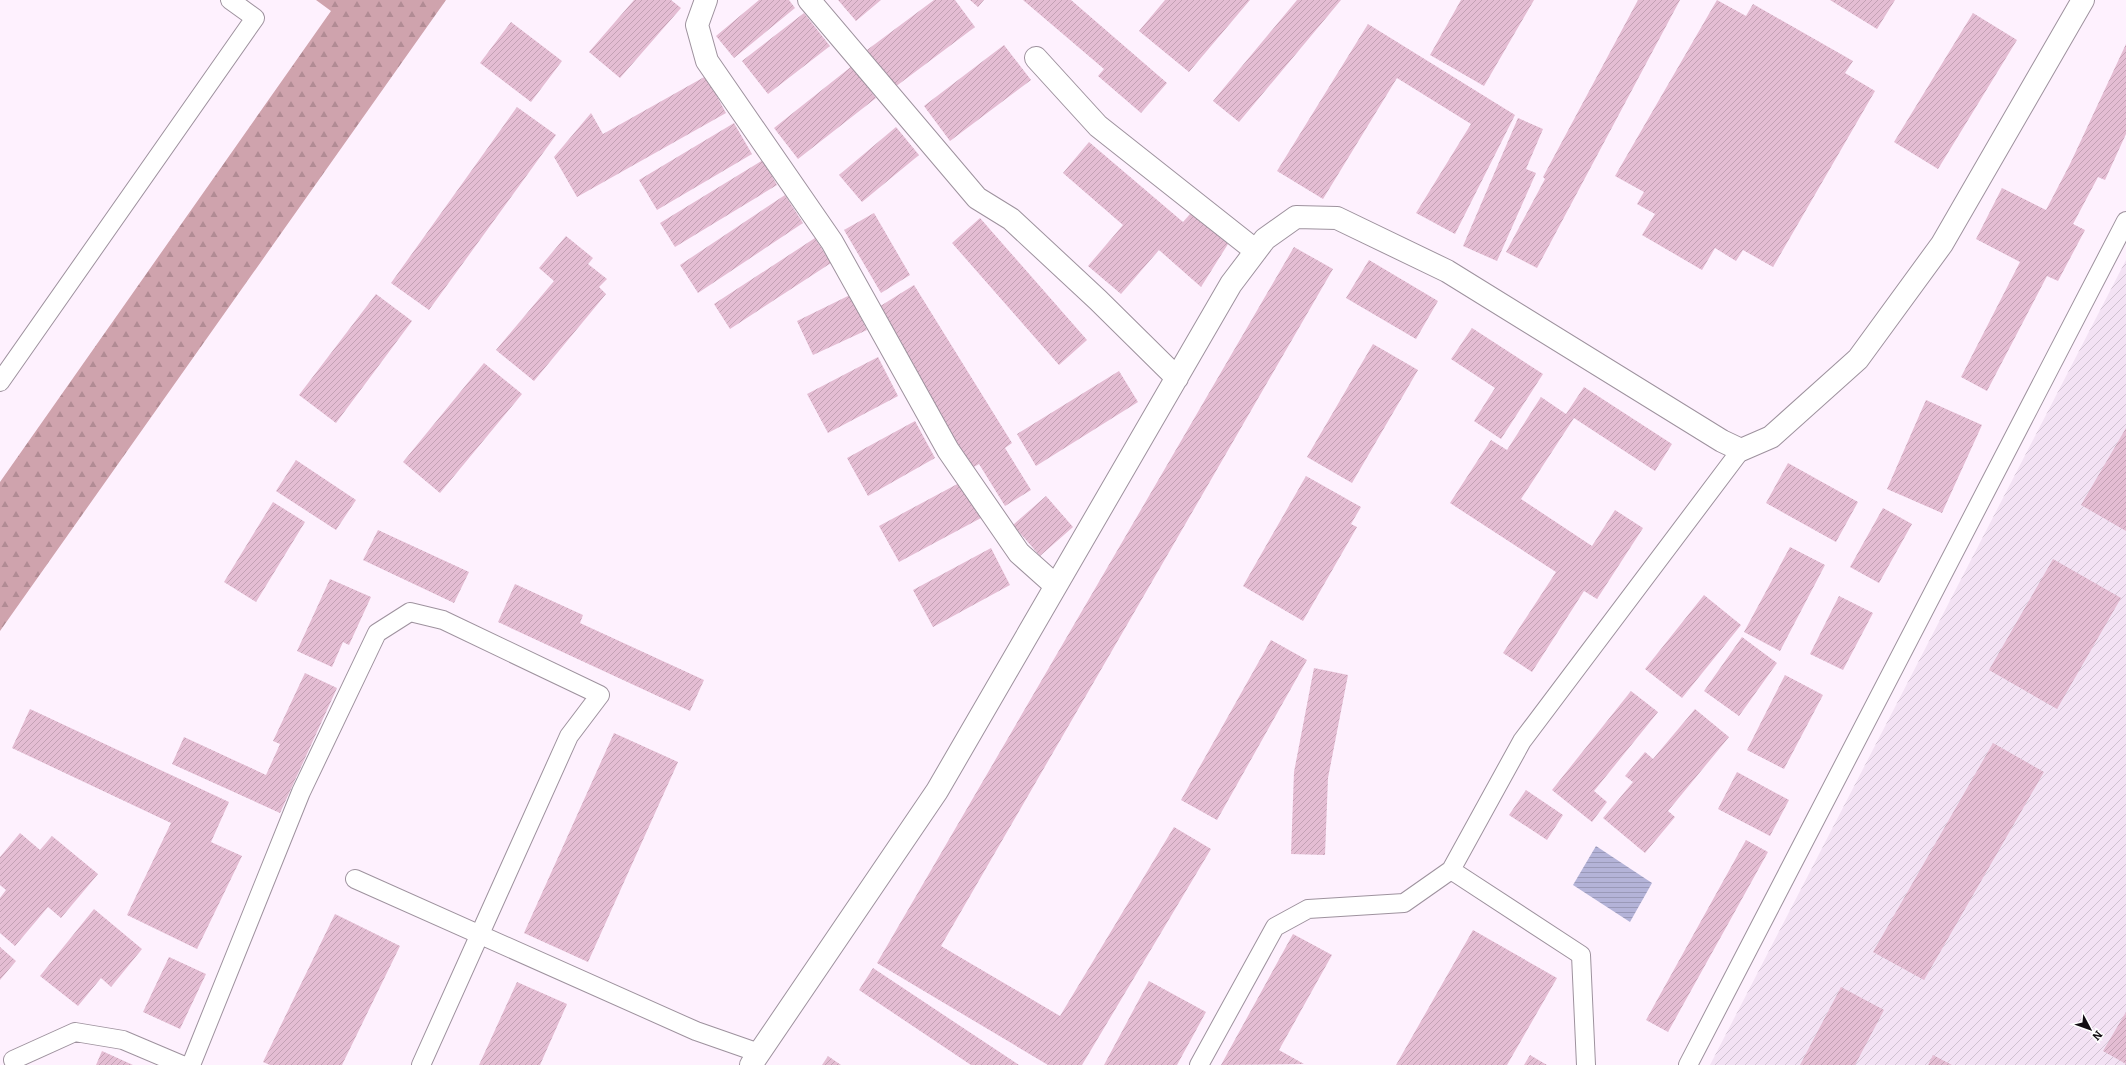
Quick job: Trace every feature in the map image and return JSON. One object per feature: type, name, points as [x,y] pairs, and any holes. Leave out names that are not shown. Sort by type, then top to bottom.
[{"type":"street","points":[[706,0],[697,26],[707,61],[832,242],[948,450],[1019,553],[1056,586]]},
{"type":"street","points":[[809,0],[977,198],[1010,219],[1098,300],[1177,378]]},
{"type":"street","points":[[755,1059],[937,791],[1231,284],[1264,239],[1296,217],[1337,218],[1447,271],[1722,441],[1741,450],[1771,437],[1858,359],[1942,244],[2083,0]]},
{"type":"street","points":[[1036,58],[1098,126],[1256,251]]},
{"type":"lane","points":[[0,382],[255,18],[230,0]]},
{"type":"lane","points":[[1688,1065],[2126,220]]},
{"type":"lane","points":[[1200,1065],[1275,927],[1308,908],[1404,903],[1451,870],[1522,741],[1741,450]]},
{"type":"lane","points":[[191,1065],[301,792],[370,647],[377,633],[410,612],[443,620],[600,695],[569,736],[421,1065]]},
{"type":"lane","points":[[1451,870],[1581,955],[1586,1065]]},
{"type":"lane","points":[[355,879],[696,1031],[755,1059]]},
{"type":"lane","points":[[13,1060],[75,1032],[123,1040],[182,1065]]},
{"type":"shaded area","points":[[2126,260],[2126,1065],[1710,1065]]},
{"type":"green space","points":[[316,0],[446,0],[0,631],[0,482],[331,11]]},
{"type":"water","points":[[1596,846],[1652,883],[1630,922],[1573,885]]},
{"type":"building","points":[[634,0],[671,0],[681,8],[620,78],[589,52]]},
{"type":"building","points":[[759,0],[789,0],[795,8],[734,58],[716,36]]},
{"type":"building","points":[[838,0],[881,0],[856,21]]},
{"type":"building","points":[[934,0],[955,0],[975,27],[895,87],[867,50]]},
{"type":"building","points":[[970,0],[984,0],[978,7]]},
{"type":"building","points":[[1023,0],[1071,0],[1167,83],[1141,113],[1098,76],[1104,69]]},
{"type":"building","points":[[1165,0],[1250,0],[1189,72],[1139,31]]},
{"type":"building","points":[[1297,0],[1341,0],[1239,122],[1213,101]]},
{"type":"building","points":[[1461,0],[1534,0],[1484,86],[1430,55]]},
{"type":"building","points":[[1638,0],[1680,0],[1537,268],[1506,252],[1545,179],[1543,177]]},
{"type":"building","points":[[1717,0],[1746,16],[1753,4],[1853,61],[1845,73],[1875,91],[1773,267],[1743,250],[1736,261],[1715,248],[1702,270],[1642,235],[1655,214],[1637,204],[1644,192],[1615,176]]},
{"type":"building","points":[[1830,0],[1895,0],[1877,29]]},
{"type":"building","points":[[804,13],[830,46],[768,94],[742,61]]},
{"type":"building","points":[[1973,13],[2017,40],[1938,169],[1894,142]]},
{"type":"building","points":[[511,22],[562,61],[531,102],[480,63]]},
{"type":"building","points":[[1368,24],[1515,115],[1455,234],[1416,213],[1471,124],[1397,78],[1323,199],[1277,171]]},
{"type":"building","points":[[2126,44],[2126,134],[2105,180],[2098,177],[2073,224],[2085,230],[2058,281],[2047,276],[1987,391],[1961,377],[2020,262],[1976,239],[2002,188],[2046,210],[2070,164]]},
{"type":"building","points":[[1004,45],[1031,80],[950,141],[924,106]]},
{"type":"building","points":[[852,66],[876,98],[798,159],[774,128]]},
{"type":"building","points":[[706,76],[726,113],[577,197],[554,157],[591,113],[603,134]]},
{"type":"building","points":[[517,107],[556,135],[429,310],[391,283]]},
{"type":"building","points":[[1518,118],[1543,129],[1526,169],[1536,173],[1497,261],[1463,246]]},
{"type":"building","points":[[734,123],[752,154],[657,210],[639,180]]},
{"type":"building","points":[[896,127],[919,155],[862,202],[839,175]]},
{"type":"building","points":[[1089,142],[1183,222],[1192,212],[1228,244],[1201,287],[1159,250],[1121,294],[1088,266],[1123,225],[1063,173]]},
{"type":"building","points":[[763,160],[777,185],[675,247],[660,223]]},
{"type":"building","points":[[785,195],[803,223],[698,293],[680,265]]},
{"type":"building","points":[[874,213],[910,275],[881,293],[844,230]]},
{"type":"building","points":[[980,218],[1087,340],[1059,365],[952,243]]},
{"type":"building","points":[[566,236],[593,258],[588,264],[607,279],[599,287],[606,294],[534,381],[496,350],[554,281],[539,268]]},
{"type":"building","points":[[815,238],[831,263],[730,329],[714,304]]},
{"type":"building","points":[[1294,247],[1333,269],[941,946],[1060,1016],[1174,827],[1211,849],[1082,1065],[1048,1065],[877,963]]},
{"type":"building","points":[[1369,260],[1438,301],[1416,339],[1346,298]]},
{"type":"building","points":[[914,285],[1012,443],[1005,448],[1031,490],[1005,506],[979,464],[972,468],[874,310]]},
{"type":"building","points":[[376,294],[412,321],[336,423],[299,395]]},
{"type":"building","points":[[850,295],[867,330],[813,355],[797,321]]},
{"type":"building","points":[[1472,328],[1543,374],[1501,439],[1474,421],[1495,388],[1451,359]]},
{"type":"building","points":[[1373,344],[1418,370],[1352,483],[1307,457]]},
{"type":"building","points":[[878,357],[898,396],[828,433],[807,394]]},
{"type":"building","points":[[484,363],[522,394],[440,493],[403,462]]},
{"type":"building","points":[[1119,371],[1138,402],[1036,466],[1017,434]]},
{"type":"building","points":[[1584,387],[1672,444],[1655,471],[1574,418],[1521,499],[1592,546],[1615,510],[1643,528],[1597,599],[1584,591],[1532,672],[1503,653],[1556,572],[1450,503],[1491,440],[1507,450],[1541,397],[1566,414]]},
{"type":"building","points":[[1926,400],[1982,425],[1942,513],[1887,489]]},
{"type":"building","points":[[915,421],[935,458],[868,496],[847,458]]},
{"type":"building","points":[[2126,428],[2126,531],[2081,505]]},
{"type":"building","points":[[296,460],[356,500],[336,530],[276,491]]},
{"type":"building","points":[[1788,463],[1858,502],[1836,542],[1766,503]]},
{"type":"building","points":[[1306,476],[1361,507],[1351,524],[1357,527],[1303,621],[1243,586]]},
{"type":"building","points":[[961,482],[981,518],[899,562],[879,526]]},
{"type":"building","points":[[1046,496],[1073,527],[1040,556],[1013,525]]},
{"type":"building","points":[[273,502],[305,522],[256,602],[224,582]]},
{"type":"building","points":[[1883,508],[1912,524],[1879,583],[1850,567]]},
{"type":"building","points":[[378,530],[469,572],[454,603],[363,560]]},
{"type":"building","points":[[1790,547],[1825,565],[1780,651],[1744,632]]},
{"type":"building","points":[[991,548],[1010,585],[933,627],[913,590]]},
{"type":"building","points":[[2053,559],[2121,598],[2057,709],[1989,670]]},
{"type":"building","points":[[330,579],[371,597],[349,645],[343,642],[332,667],[297,651]]},
{"type":"building","points":[[515,584],[583,615],[580,623],[704,680],[690,711],[498,622]]},
{"type":"building","points":[[1704,595],[1741,625],[1682,698],[1645,669]]},
{"type":"building","points":[[1839,596],[1873,613],[1843,670],[1810,654]]},
{"type":"building","points":[[1742,637],[1777,663],[1739,716],[1704,691]]},
{"type":"building","points":[[1271,640],[1307,660],[1217,820],[1181,800]]},
{"type":"building","points":[[1314,668],[1348,675],[1328,778],[1325,855],[1291,854],[1294,772]]},
{"type":"building","points":[[305,673],[337,688],[280,813],[172,764],[184,737],[266,775],[280,744],[273,741]]},
{"type":"building","points":[[1785,675],[1823,695],[1784,769],[1747,750]]},
{"type":"building","points":[[1631,691],[1658,712],[1594,791],[1607,802],[1592,822],[1552,790]]},
{"type":"building","points":[[30,709],[229,802],[211,842],[242,856],[197,949],[127,915],[171,823],[12,748]]},
{"type":"building","points":[[1695,709],[1729,737],[1668,811],[1675,817],[1645,853],[1603,818],[1633,782],[1625,776],[1645,752],[1653,759]]},
{"type":"building","points":[[614,733],[678,762],[588,962],[524,933]]},
{"type":"building","points":[[1993,743],[2044,772],[1924,980],[1873,952]]},
{"type":"building","points":[[1737,772],[1789,800],[1770,836],[1718,809]]},
{"type":"building","points":[[1526,790],[1563,815],[1547,840],[1509,815]]},
{"type":"building","points":[[20,833],[40,850],[52,836],[98,874],[61,918],[48,907],[15,946],[0,933],[0,898],[6,890],[0,885],[0,857]]},
{"type":"building","points":[[1746,840],[1768,852],[1668,1032],[1646,1020]]},
{"type":"building","points":[[94,909],[142,949],[111,987],[101,978],[78,1006],[40,976]]},
{"type":"building","points":[[335,914],[400,946],[342,1065],[270,1065],[263,1062]]},
{"type":"building","points":[[1473,930],[1557,978],[1507,1065],[1396,1065]]},
{"type":"building","points":[[1293,934],[1332,955],[1279,1050],[1304,1064],[1221,1065]]},
{"type":"building","points":[[0,947],[16,961],[0,980]]},
{"type":"building","points":[[169,957],[206,974],[180,1029],[143,1012]]},
{"type":"building","points":[[873,968],[1019,1065],[971,1065],[859,990]]},
{"type":"building","points":[[1149,981],[1206,1012],[1177,1065],[1104,1065]]},
{"type":"building","points":[[517,982],[567,1004],[540,1065],[479,1065]]},
{"type":"building","points":[[1841,987],[1884,1010],[1855,1065],[1800,1065]]},
{"type":"building","points":[[2126,1012],[2126,1064],[2103,1051]]},
{"type":"building","points":[[102,1051],[133,1065],[96,1065]]},
{"type":"building","points":[[1530,1055],[1547,1065],[1524,1065]]},
{"type":"building","points":[[1933,1055],[1952,1065],[1928,1065]]},
{"type":"building","points":[[828,1056],[841,1065],[822,1065]]}]
